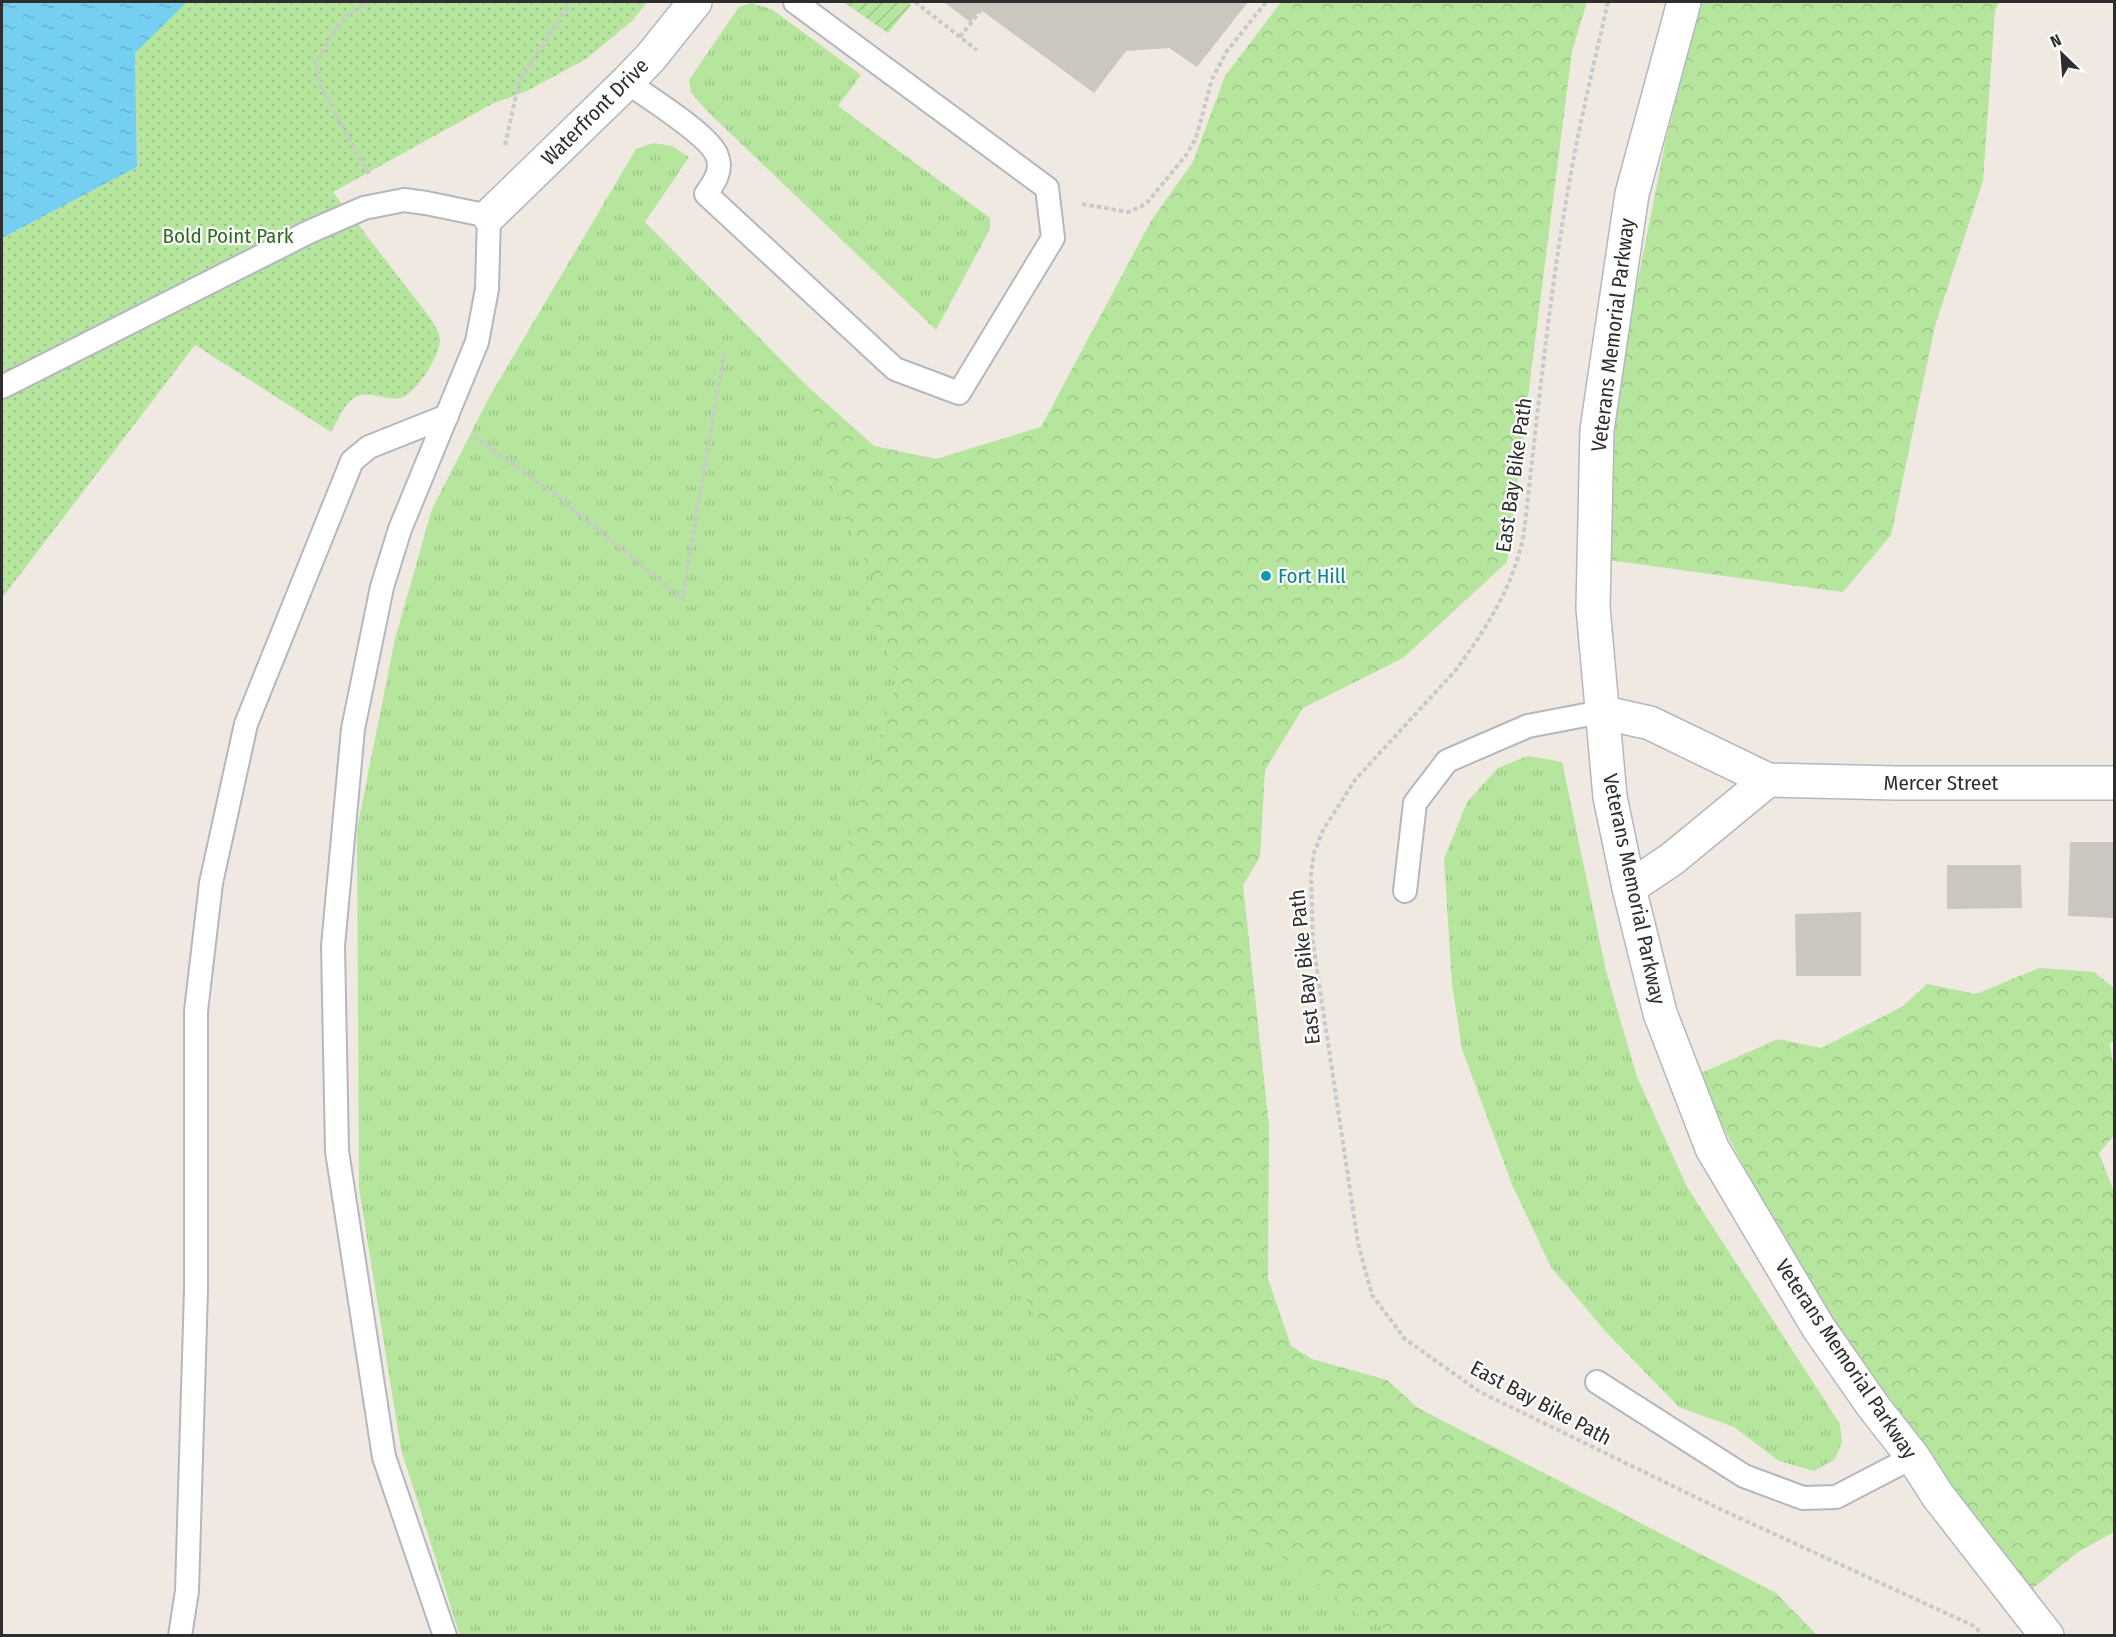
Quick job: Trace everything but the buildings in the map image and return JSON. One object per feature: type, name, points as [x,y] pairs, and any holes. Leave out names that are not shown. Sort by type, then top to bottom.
[{"type":"main road","name":"Waterfront Drive","points":[[489,216],[627,82],[651,57],[695,2]]},
{"type":"main road","name":"Veterans Memorial Parkway","points":[[1684,2],[1632,194],[1597,430],[1593,608],[1610,797],[1629,888],[1660,1013],[1712,1148],[1818,1327],[1938,1496],[2047,1635]]},
{"type":"main road","name":"Mercer Street","points":[[1602,712],[1650,723],[1768,780],[1896,783],[2115,783]]},
{"type":"main road","points":[[1629,888],[1672,859],[1768,780]]},
{"type":"lane","points":[[627,82],[701,135],[717,155],[720,168],[706,194],[895,369],[959,393],[1053,238],[1047,188],[795,2]]},
{"type":"lane","points":[[2,387],[344,216],[384,203],[404,200],[489,216],[489,260],[483,316],[477,342],[400,529],[379,598],[353,729],[333,946],[337,1151],[384,1456],[445,1635]]},
{"type":"lane","points":[[180,1635],[187,1591],[196,1290],[196,1011],[211,883],[216,860],[246,724],[352,462],[369,447],[447,416]]},
{"type":"lane","points":[[1405,891],[1415,803],[1447,762],[1527,726],[1602,712]]},
{"type":"lane","points":[[1597,1382],[1744,1476],[1803,1498],[1836,1497],[1912,1457]]},
{"type":"path","points":[[371,2],[358,7],[335,27],[315,64],[321,87],[384,203]]},
{"type":"path","points":[[505,147],[519,82],[571,2]]},
{"type":"path","points":[[915,2],[977,50]]},
{"type":"path","points":[[1049,198],[1128,212],[1146,204],[1187,154],[1196,138],[1212,79],[1227,51],[1266,2]]},
{"type":"path","name":"East Bay Bike Path","points":[[1608,2],[1573,162],[1562,228],[1520,559],[1494,615],[1468,654],[1349,790],[1323,830],[1312,864],[1310,898],[1313,943],[1358,1243],[1372,1295],[1405,1339],[1480,1392],[1730,1514],[1976,1627],[1982,1635]]},
{"type":"path","points":[[960,37],[981,10]]},
{"type":"path","points":[[447,416],[562,500],[682,599],[724,354]]},
{"type":"green space","name":"Bold Point Park","points":[[186,2],[647,2],[632,21],[586,59],[527,91],[492,104],[333,192],[431,319],[438,332],[440,340],[436,355],[413,390],[400,398],[365,395],[354,398],[344,409],[331,432],[195,345],[2,598],[2,238],[137,167],[135,53]]},
{"type":"green space","points":[[843,2],[908,2],[911,5],[888,33]]},
{"type":"green space","points":[[1281,2],[1587,2],[1572,51],[1507,562],[1403,658],[1303,708],[1265,770],[1260,857],[1243,885],[1269,1126],[1268,1279],[1291,1346],[1312,1359],[1387,1380],[1418,1408],[1776,1593],[1817,1635],[1397,1635],[1355,1612],[1077,1401],[948,1142],[827,912],[898,676],[871,615],[873,576],[836,500],[806,385],[874,446],[936,459],[1041,427],[1151,221],[1193,162],[1225,76]]},
{"type":"green space","points":[[1703,2],[1999,2],[1995,11],[1983,181],[1935,326],[1891,535],[1843,592],[1605,561],[1600,471],[1665,144]]},
{"type":"green space","points":[[752,3],[773,10],[861,75],[838,106],[990,218],[990,229],[936,330],[704,108],[691,92],[689,80],[739,7]]},
{"type":"green space","points":[[654,143],[672,146],[689,157],[645,222],[806,385],[836,500],[874,576],[871,615],[898,676],[827,912],[948,1142],[1355,1612],[1397,1635],[460,1636],[401,1449],[359,1188],[357,829],[395,639],[432,509],[491,394],[636,149]]},
{"type":"green space","points":[[1528,756],[1562,762],[1606,971],[1637,1077],[1687,1187],[1840,1424],[1842,1442],[1835,1459],[1814,1471],[1779,1461],[1734,1427],[1679,1407],[1606,1332],[1551,1267],[1513,1187],[1462,1049],[1452,984],[1444,859],[1467,802],[1498,768]]},
{"type":"green space","points":[[2039,968],[2094,972],[2114,988],[2114,1040],[2110,1044],[2114,1071],[2114,1135],[2099,1153],[2114,1192],[2114,1532],[2078,1552],[2022,1597],[1834,1335],[1701,1086],[1699,1074],[1778,1039],[1821,1048],[1902,1007],[1927,984],[1976,994]]},
{"type":"water","points":[[2,2],[187,2],[135,53],[137,167],[2,238]]},
{"type":"place","name":"Fort Hill","points":[[1266,576]]}]
